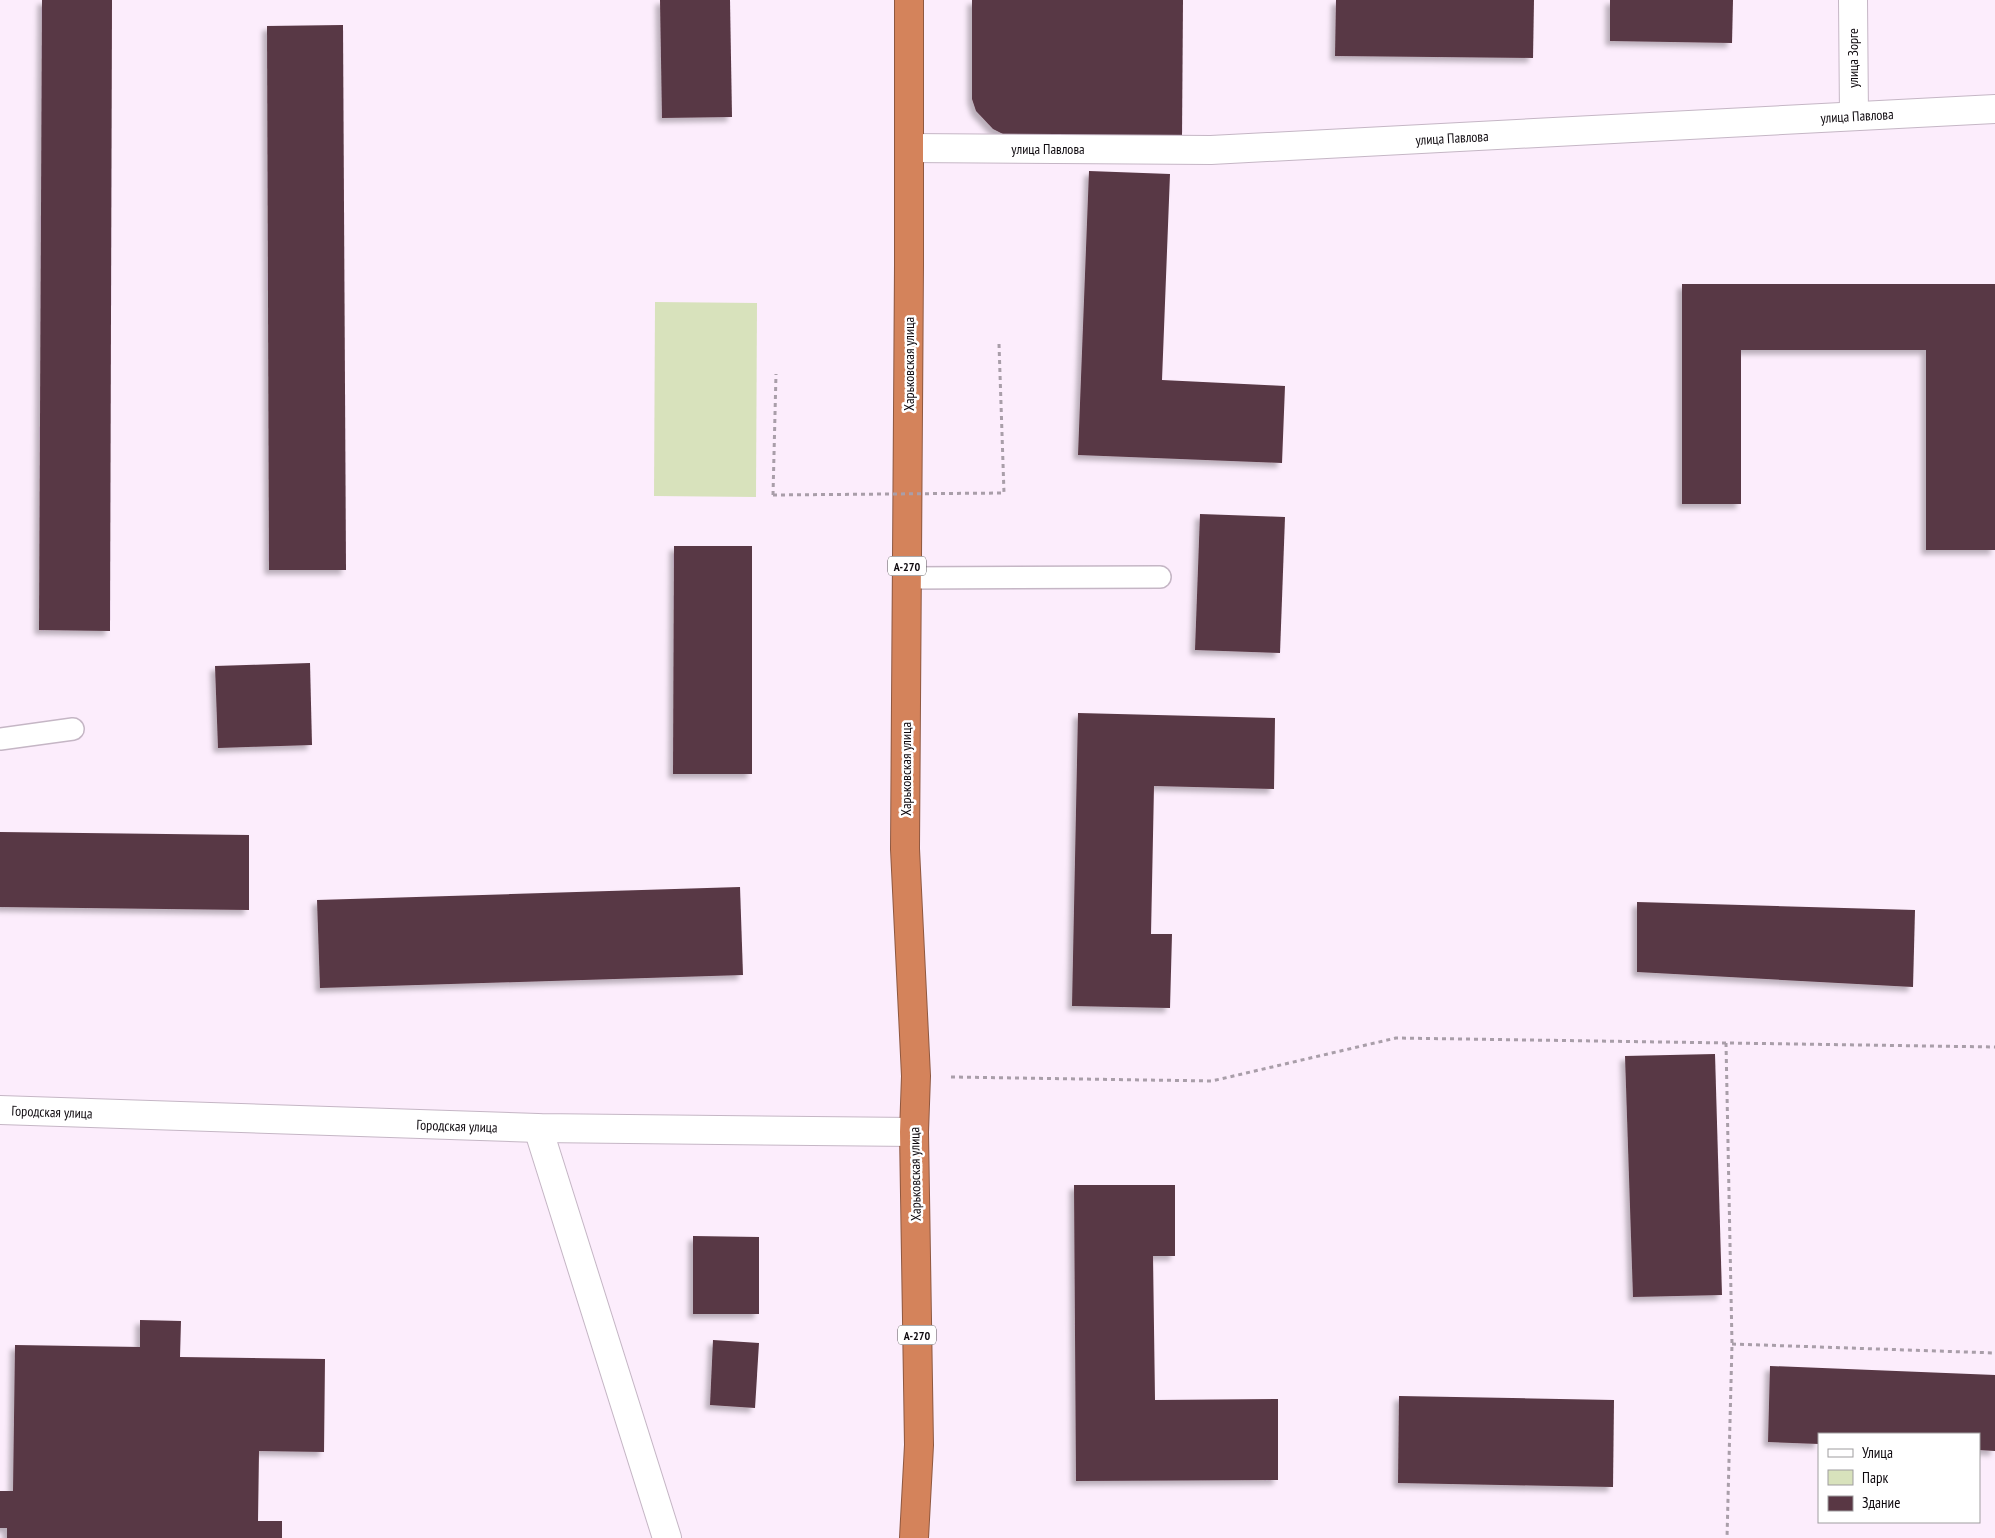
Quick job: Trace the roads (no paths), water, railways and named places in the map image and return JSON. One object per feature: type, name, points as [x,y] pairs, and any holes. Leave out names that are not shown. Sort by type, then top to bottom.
[{"type":"highway","name":"Харьковская улица","points":[[909,0],[905,849],[916,1076],[914,1132],[919,1445],[914,1538]]},
{"type":"street","name":"улица Зорге","points":[[1853,0],[1854,116]]},
{"type":"street","name":"улица Павлова","points":[[909,148],[1210,150],[1995,109]]},
{"type":"street","name":"Городская улица","points":[[0,1110],[538,1128],[914,1132]]},
{"type":"street","points":[[538,1128],[666,1538]]},
{"type":"lane","points":[[907,578],[1160,577]]},
{"type":"lane","points":[[0,739],[73,729]]}]
